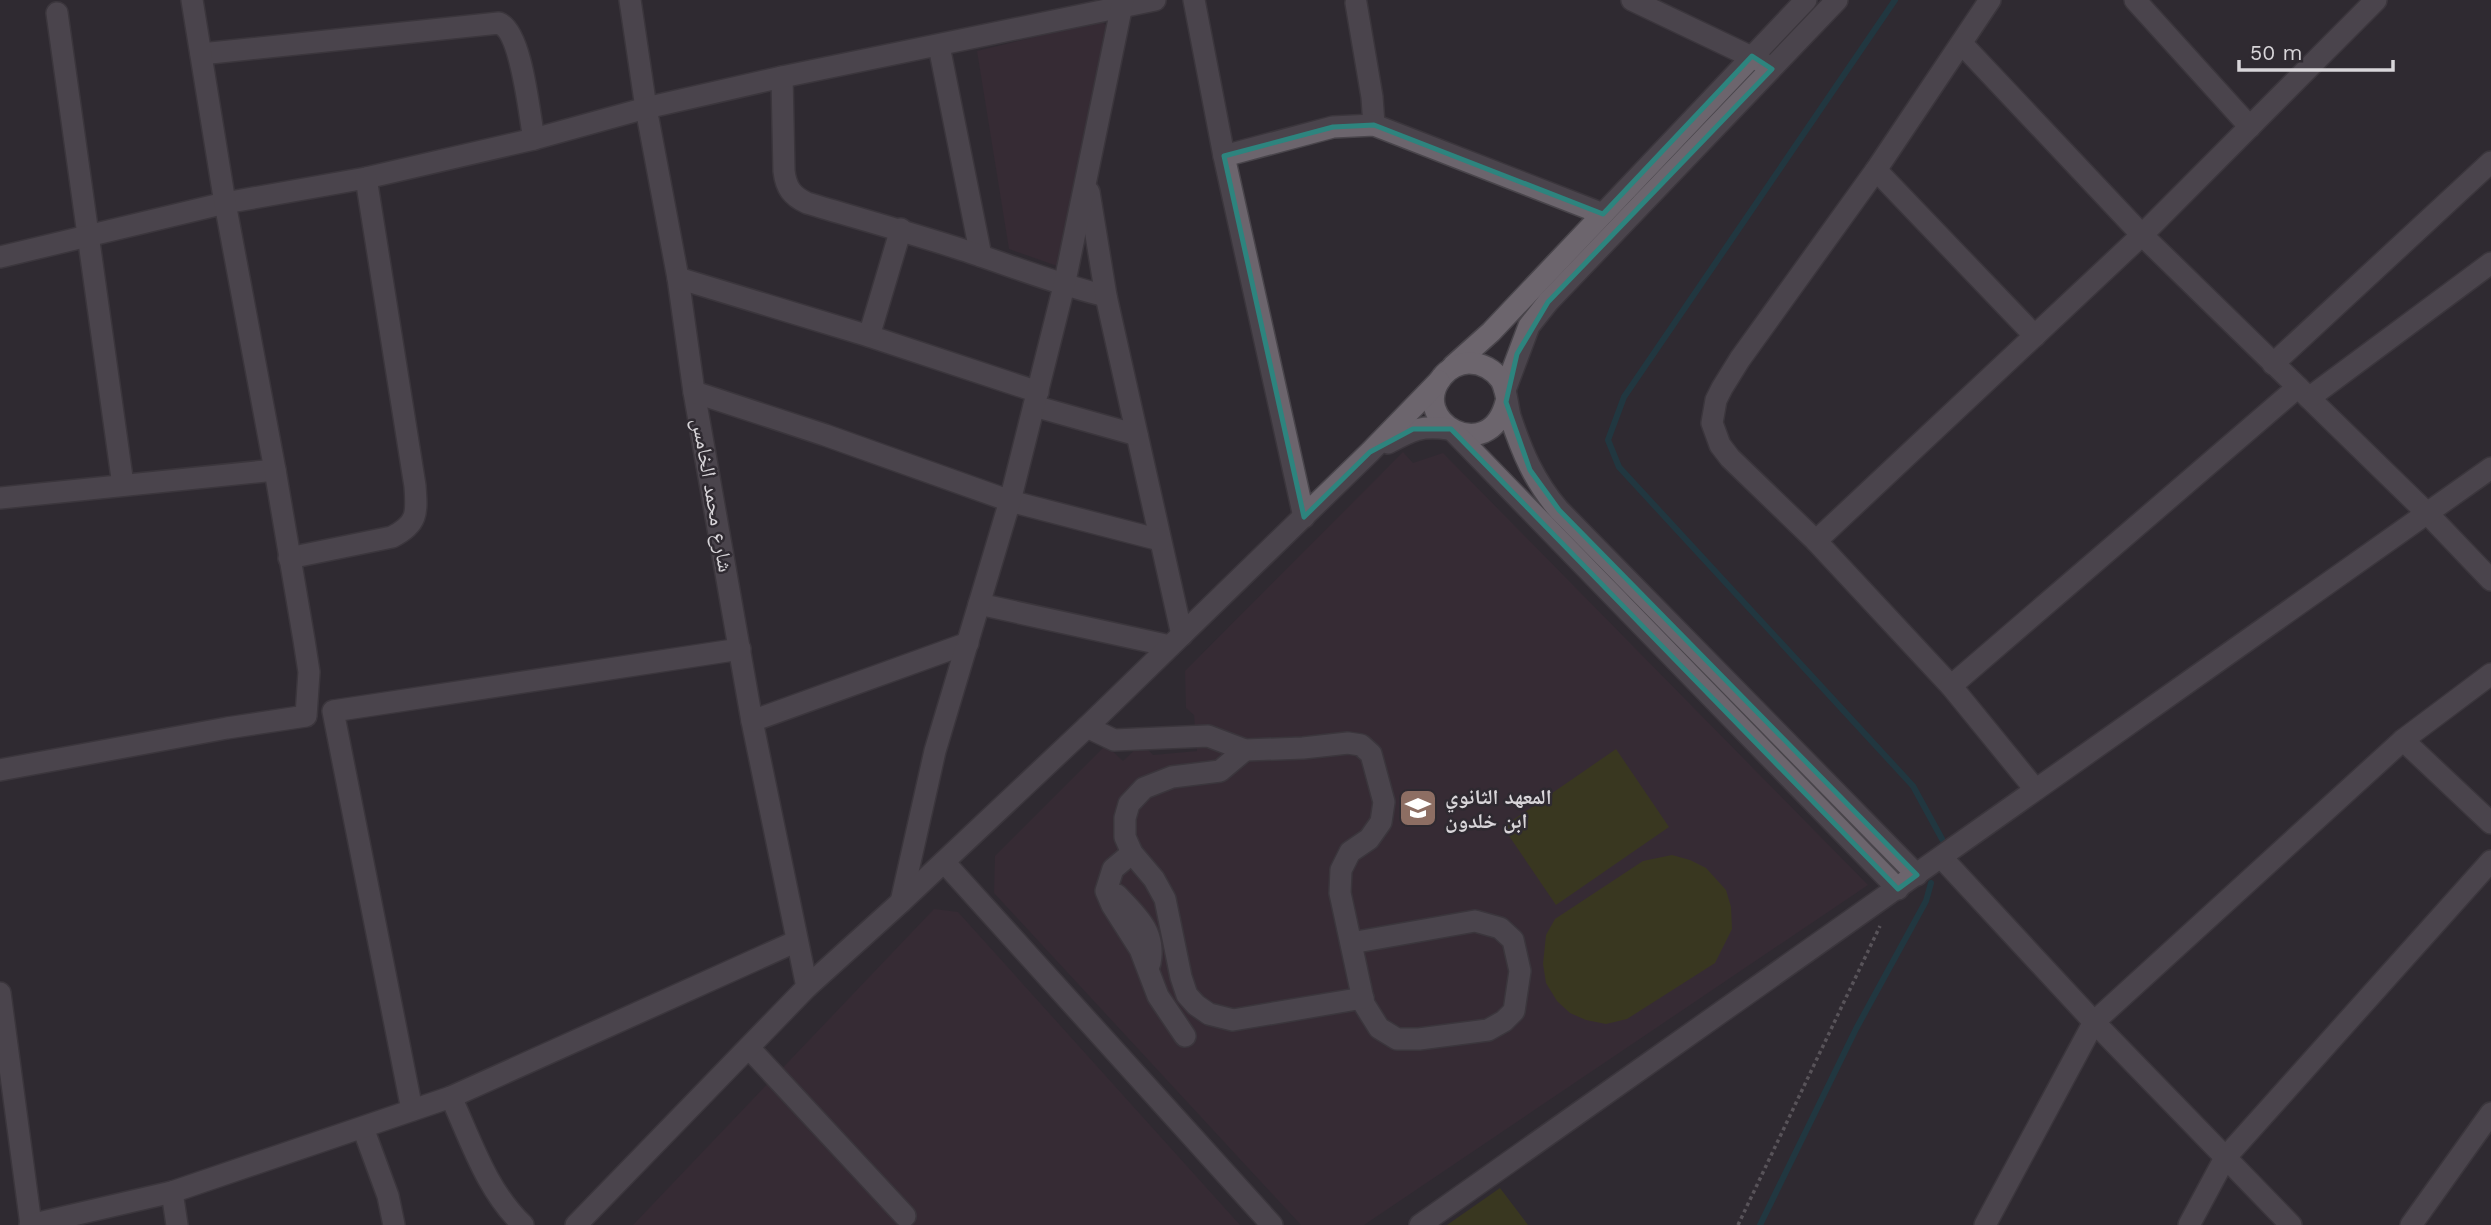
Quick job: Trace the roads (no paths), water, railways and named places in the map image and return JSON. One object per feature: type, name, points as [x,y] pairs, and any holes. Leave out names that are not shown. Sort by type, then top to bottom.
[{"type":"street","points":[[192,0],[225,203],[275,470],[309,672],[306,716]]},
{"type":"street","name":"شارع محمد الخامس","points":[[630,0],[646,108],[678,278],[694,392],[752,721],[807,987]]},
{"type":"street","points":[[0,257],[225,203],[366,178],[782,77],[939,46],[1122,3],[1155,0]]},
{"type":"street","points":[[1194,0],[1224,156],[1304,517]]},
{"type":"street","points":[[1632,0],[1752,56],[1772,69]]},
{"type":"street","points":[[576,1225],[807,987],[1087,727],[1491,332],[1806,0]]},
{"type":"street","points":[[1370,452],[1424,426],[1476,435],[1497,424],[1503,414],[1505,396],[1529,326],[1548,302],[1837,0]]},
{"type":"street","points":[[1990,0],[1876,170],[1722,387],[1713,413],[1713,432],[1730,458],[1816,541],[1951,687],[2035,789]]},
{"type":"street","points":[[2134,0],[2250,127]]},
{"type":"street","points":[[901,902],[935,751],[1010,501],[1064,286],[1122,3]]},
{"type":"street","points":[[1356,3],[1372,97],[1374,125]]},
{"type":"street","points":[[1816,541],[2142,235],[2250,127],[2366,4]]},
{"type":"street","points":[[57,13],[123,485]]},
{"type":"street","points":[[201,54],[499,23],[505,25],[515,42],[534,139]]},
{"type":"street","points":[[1962,44],[2142,235],[2427,513],[2491,580]]},
{"type":"street","points":[[939,46],[981,256]]},
{"type":"street","points":[[782,77],[784,171],[790,192],[807,203],[901,229],[1064,286],[1106,296]]},
{"type":"street","points":[[1224,156],[1333,127],[1374,125],[1603,214]]},
{"type":"street","points":[[2273,364],[2491,162]]},
{"type":"street","points":[[1876,170],[2035,336]]},
{"type":"street","points":[[289,558],[392,537],[404,531],[415,518],[415,486],[366,178]]},
{"type":"street","points":[[1087,178],[1106,296],[1160,540],[1176,641]]},
{"type":"street","points":[[869,336],[901,229]]},
{"type":"street","points":[[1951,687],[2303,393],[2491,263]]},
{"type":"street","points":[[678,278],[869,336],[1137,435]]},
{"type":"street","points":[[1898,888],[1451,430],[1436,412],[1434,401],[1443,377],[1457,366],[1469,363],[1492,370],[1500,379],[1530,470],[1542,490],[1917,875]]},
{"type":"street","points":[[694,392],[1010,501],[1160,540]]},
{"type":"street","points":[[1420,1225],[2491,468]]},
{"type":"street","points":[[0,498],[275,470]]},
{"type":"street","points":[[979,604],[1176,641]]},
{"type":"street","points":[[752,721],[968,643]]},
{"type":"street","points":[[0,769],[227,728],[740,649]]},
{"type":"street","points":[[1985,1225],[2094,1022],[2403,740],[2491,674]]},
{"type":"street","points":[[333,711],[412,1111]]},
{"type":"street","points":[[1087,727],[1114,740],[1208,736],[1245,750],[1348,743],[1361,745],[1371,754],[1384,802],[1381,822],[1369,839],[1350,852],[1340,870],[1340,893],[1364,1004],[1379,1028],[1397,1039],[1419,1039],[1488,1030],[1504,1021],[1514,1011],[1520,971],[1513,940],[1500,928],[1475,920],[1351,943]]},
{"type":"street","points":[[2403,740],[2491,823]]},
{"type":"street","points":[[1245,750],[1220,771],[1172,777],[1144,788],[1129,804],[1125,818],[1125,836],[1132,853],[1154,879],[1165,899],[1187,995],[1209,1014],[1233,1020],[1363,998]]},
{"type":"street","points":[[1132,853],[1113,869],[1108,886],[1147,929],[1152,954],[1148,972],[1158,996],[1185,1036]]},
{"type":"street","points":[[1942,858],[2094,1022],[2291,1225]]},
{"type":"street","points":[[2189,1225],[2225,1158],[2491,861]]},
{"type":"street","points":[[944,862],[1272,1225]]},
{"type":"street","points":[[0,993],[5,1069],[31,1225],[172,1192],[451,1097],[797,941]]},
{"type":"street","points":[[749,1048],[905,1216]]},
{"type":"street","points":[[451,1097],[492,1185],[507,1208],[523,1225]]},
{"type":"street","points":[[2411,1225],[2491,1113]]},
{"type":"street","points":[[363,1128],[388,1196],[394,1225]]},
{"type":"street","points":[[172,1192],[177,1225]]},
{"type":"waterway","points":[[1895,0],[1624,397],[1608,440],[1619,467],[1913,786],[1942,839]]},
{"type":"waterway","points":[[1760,1225],[1856,1029],[1926,901],[1931,883]]},
{"type":"place","name":"المعهد الثانوي ابن خلدون","points":[[1418,808]]}]
